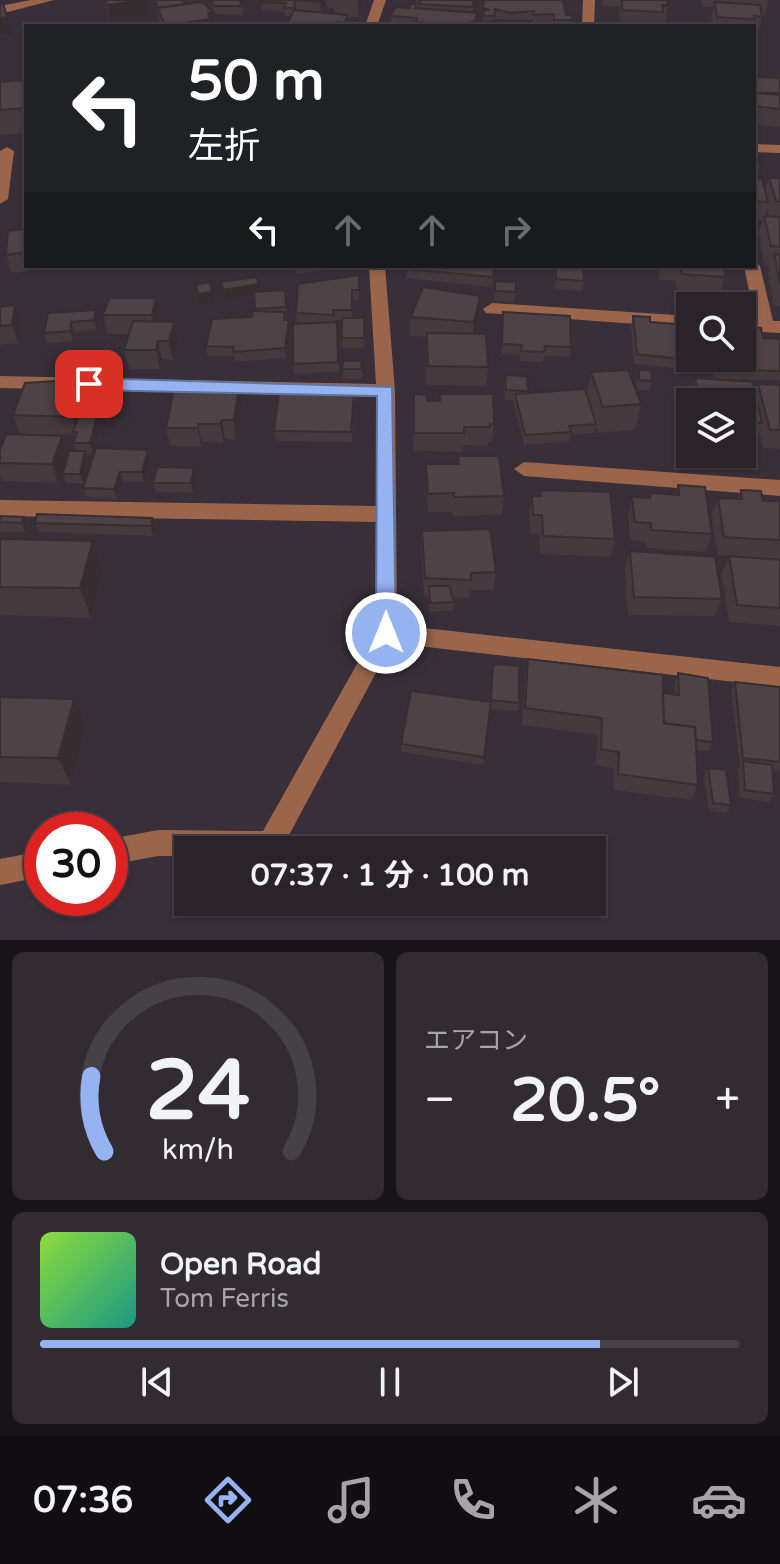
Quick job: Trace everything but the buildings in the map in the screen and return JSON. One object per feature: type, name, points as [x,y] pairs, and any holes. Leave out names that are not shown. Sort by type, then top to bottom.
[{"type":"street","points":[[0,10],[48,0]]},
{"type":"street","points":[[372,24],[380,0]]},
{"type":"street","points":[[588,24],[589,0]]},
{"type":"street","points":[[756,148],[780,149]]},
{"type":"street","points":[[0,199],[3,151],[24,149]]},
{"type":"street","points":[[128,849],[158,843],[270,844],[386,633],[386,391],[377,268]]},
{"type":"street","points":[[753,268],[772,327]]},
{"type":"street","points":[[492,309],[676,321]]},
{"type":"street","points":[[0,382],[386,391]]},
{"type":"street","points":[[524,469],[780,488]]},
{"type":"street","points":[[0,508],[385,514]]},
{"type":"street","points":[[386,633],[780,677]]},
{"type":"street","points":[[0,872],[24,867]]},
{"type":"route","points":[[89,384],[386,391],[386,633]]}]
